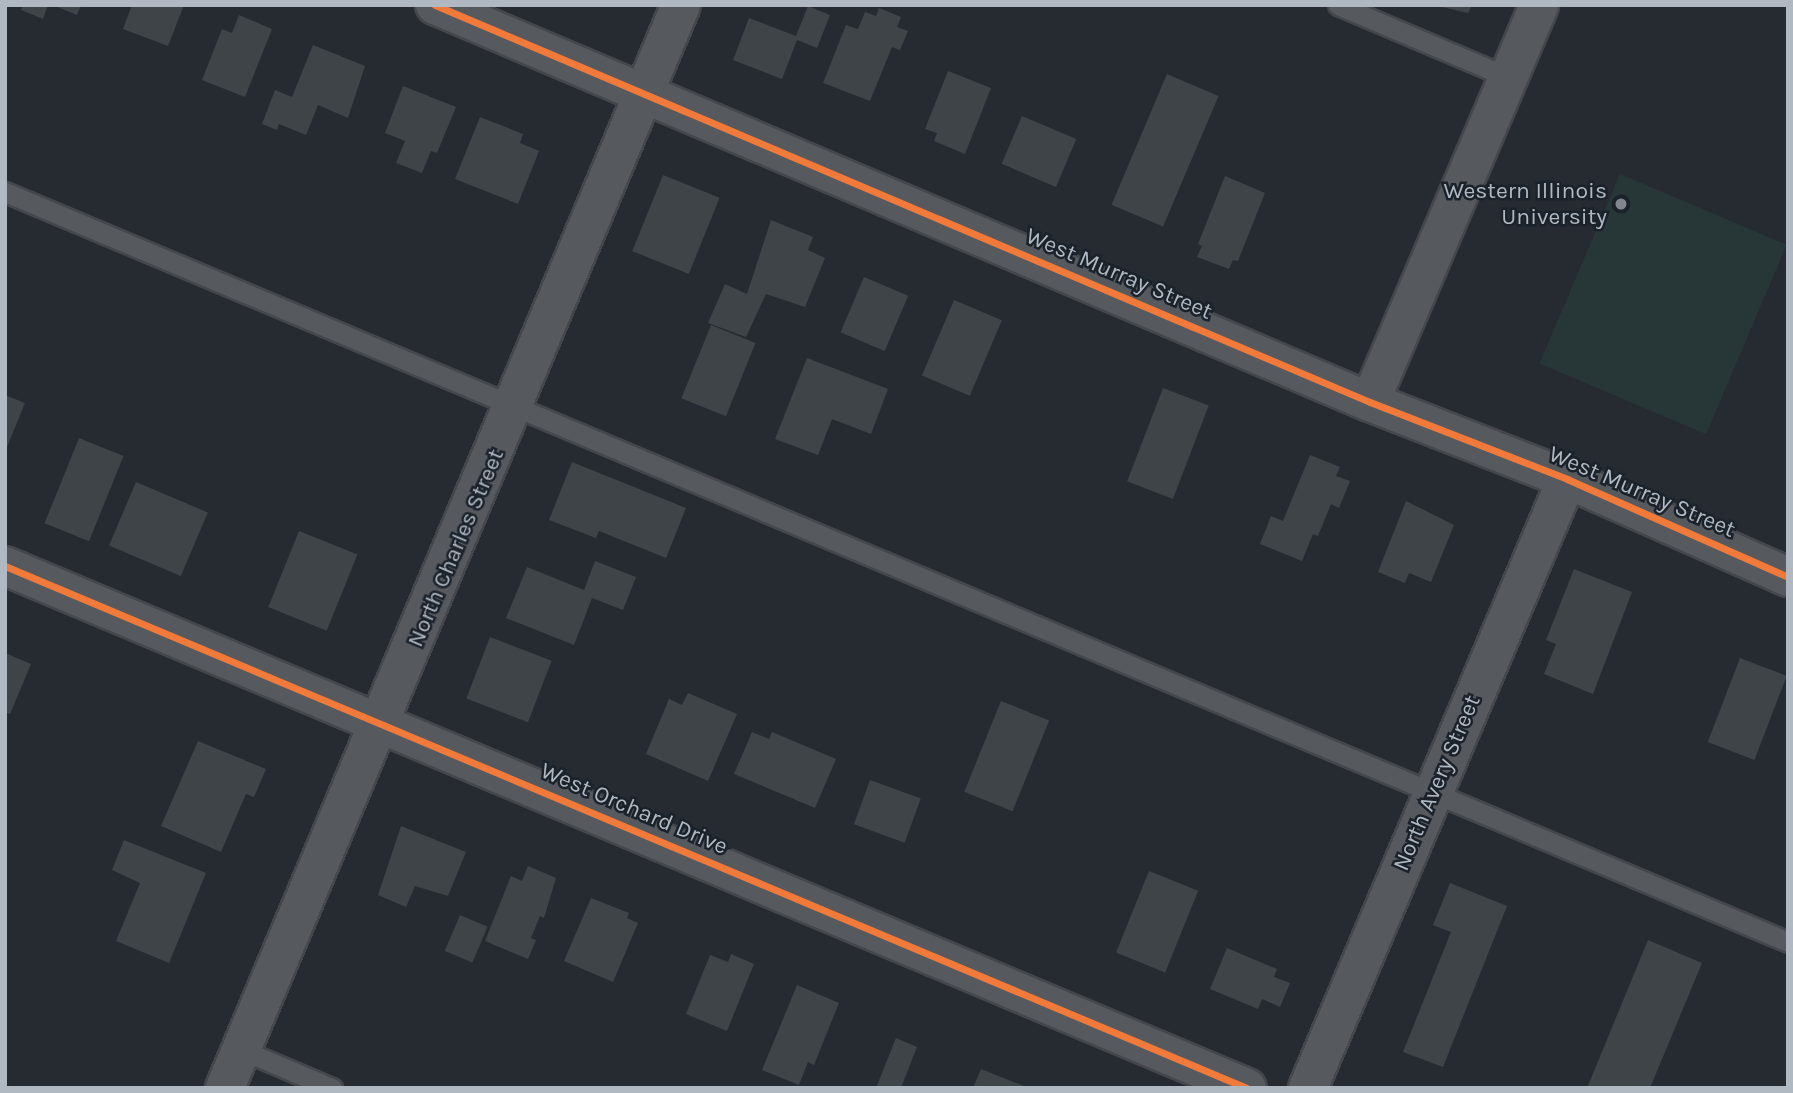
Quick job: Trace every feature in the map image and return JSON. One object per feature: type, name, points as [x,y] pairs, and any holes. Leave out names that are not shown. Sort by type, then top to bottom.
[{"type":"street","name":"West Murray Street","points":[[435,5],[1370,402],[1567,479],[1788,577]]},
{"type":"street","name":"North Charles Street","points":[[225,1088],[516,407],[681,5]]},
{"type":"street","points":[[1370,402],[1539,5]]},
{"type":"street","name":"North Avery Street","points":[[1308,1088],[1567,479]]},
{"type":"street","name":"West Orchard Drive","points":[[5,566],[1247,1088]]},
{"type":"lane","points":[[1338,5],[1508,77]]},
{"type":"lane","points":[[5,192],[1788,942]]},
{"type":"lane","points":[[242,1049],[332,1088]]},
{"type":"shaded area","points":[[1620,174],[1787,245],[1706,434],[1540,364]]},
{"type":"building","points":[[23,5],[48,5],[43,19],[21,10]]},
{"type":"building","points":[[53,5],[81,5],[77,15]]},
{"type":"building","points":[[132,5],[184,5],[168,46],[123,29]]},
{"type":"building","points":[[1434,5],[1472,5],[1468,13]]},
{"type":"building","points":[[808,6],[830,15],[817,48],[797,40],[782,79],[733,60],[749,18],[796,36]]},
{"type":"building","points":[[879,8],[901,17],[897,27],[908,31],[900,50],[892,47],[870,101],[823,83],[846,25],[858,29],[865,12],[876,16]]},
{"type":"building","points":[[239,15],[272,29],[245,97],[202,80],[222,29],[232,33]]},
{"type":"building","points":[[313,45],[365,66],[348,118],[318,105],[306,135],[279,124],[277,130],[262,124],[275,90],[292,97]]},
{"type":"building","points":[[948,71],[991,88],[965,154],[934,141],[937,133],[925,129]]},
{"type":"building","points":[[1167,74],[1219,96],[1163,227],[1112,205]]},
{"type":"building","points":[[403,86],[456,107],[437,153],[431,151],[422,173],[396,163],[405,141],[385,133]]},
{"type":"building","points":[[1022,116],[1076,139],[1056,187],[1002,164]]},
{"type":"building","points":[[480,117],[523,134],[520,143],[539,151],[518,204],[455,179]]},
{"type":"building","points":[[663,175],[720,198],[689,274],[632,251]]},
{"type":"building","points":[[1225,176],[1265,193],[1238,261],[1233,260],[1229,269],[1197,257],[1202,246],[1198,244]]},
{"type":"building","points":[[771,220],[813,237],[808,250],[825,258],[805,307],[766,294],[746,337],[708,323],[725,284],[747,294]]},
{"type":"building","points":[[864,277],[908,296],[885,351],[841,332]]},
{"type":"building","points":[[954,300],[1002,320],[970,396],[922,375]]},
{"type":"building","points":[[711,325],[756,343],[726,416],[681,398]]},
{"type":"building","points":[[807,358],[888,389],[871,434],[832,419],[818,455],[775,439]]},
{"type":"building","points":[[1163,388],[1209,406],[1173,499],[1127,481]]},
{"type":"building","points":[[5,395],[25,403],[5,452]]},
{"type":"building","points":[[79,438],[124,456],[89,541],[45,523]]},
{"type":"building","points":[[1310,455],[1340,467],[1336,476],[1350,481],[1339,508],[1331,504],[1318,536],[1313,534],[1302,561],[1260,544],[1271,516],[1283,521]]},
{"type":"building","points":[[572,462],[686,508],[666,558],[599,531],[596,538],[549,520]]},
{"type":"building","points":[[136,482],[208,512],[181,576],[109,546]]},
{"type":"building","points":[[1406,501],[1454,525],[1431,582],[1409,573],[1405,583],[1378,572]]},
{"type":"building","points":[[299,531],[357,555],[327,631],[268,607]]},
{"type":"building","points":[[595,561],[636,577],[623,610],[592,598],[574,645],[506,618],[527,567],[584,590]]},
{"type":"building","points":[[1574,569],[1632,592],[1593,694],[1544,674],[1556,644],[1546,640]]},
{"type":"building","points":[[490,637],[552,661],[528,722],[466,699]]},
{"type":"building","points":[[5,653],[31,664],[10,714],[5,712]]},
{"type":"building","points":[[1740,658],[1787,676],[1754,760],[1708,742]]},
{"type":"building","points":[[688,693],[737,714],[708,781],[646,754],[669,699],[682,705]]},
{"type":"building","points":[[1001,701],[1049,720],[1013,811],[964,792]]},
{"type":"building","points":[[752,732],[769,739],[772,732],[836,759],[815,808],[734,774]]},
{"type":"building","points":[[198,741],[266,769],[254,797],[246,794],[221,852],[161,826]]},
{"type":"building","points":[[870,780],[921,798],[905,843],[854,824]]},
{"type":"building","points":[[401,826],[466,852],[448,896],[415,886],[406,907],[378,895]]},
{"type":"building","points":[[124,840],[206,873],[169,963],[116,941],[140,883],[112,870]]},
{"type":"building","points":[[528,866],[556,878],[544,918],[540,916],[531,938],[536,940],[528,959],[485,941],[511,876],[522,881]]},
{"type":"building","points":[[1149,871],[1198,891],[1165,972],[1116,953]]},
{"type":"building","points":[[1450,883],[1507,906],[1443,1067],[1403,1052],[1451,932],[1433,925]]},
{"type":"building","points":[[591,898],[629,913],[627,918],[638,923],[613,982],[564,961]]},
{"type":"building","points":[[460,915],[488,927],[472,963],[445,951]]},
{"type":"building","points":[[1648,940],[1702,963],[1650,1088],[1587,1088]]},
{"type":"building","points":[[1227,948],[1277,969],[1274,977],[1290,983],[1280,1007],[1262,999],[1258,1009],[1210,989]]},
{"type":"building","points":[[731,954],[754,964],[727,1031],[686,1014],[710,955],[728,962]]},
{"type":"building","points":[[797,985],[839,1003],[814,1065],[808,1062],[799,1085],[762,1070]]},
{"type":"building","points":[[896,1038],[917,1047],[901,1088],[876,1088]]},
{"type":"building","points":[[981,1069],[1029,1088],[973,1088]]},
{"type":"cycle path","points":[[435,5],[1370,402],[1567,479],[1788,577]]},
{"type":"cycle path","points":[[5,566],[1247,1088]]},
{"type":"place","name":"Western Illinois University","points":[[1621,204]]}]
